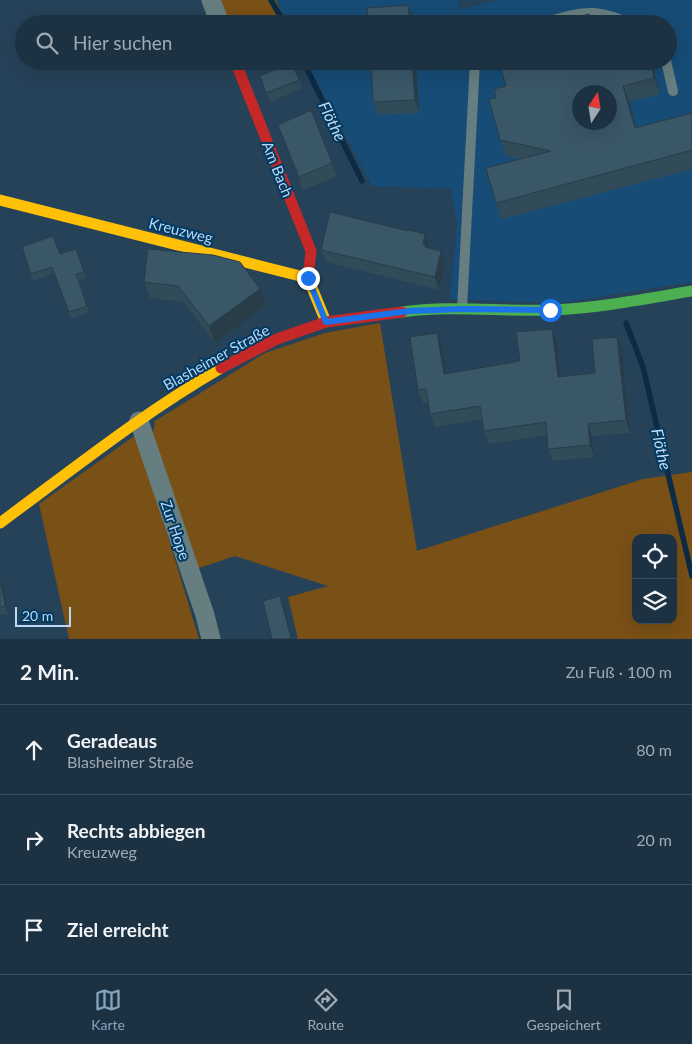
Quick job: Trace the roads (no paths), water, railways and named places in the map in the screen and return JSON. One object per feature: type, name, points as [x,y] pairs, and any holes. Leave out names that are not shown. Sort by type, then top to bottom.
[{"type":"street","points":[[211,0],[217,15]]},
{"type":"street","name":"Am Bach","points":[[239,70],[311,251],[308,278]]},
{"type":"street","name":"Kreuzweg","points":[[0,200],[308,278]]},
{"type":"street","points":[[308,278],[326,322]]},
{"type":"street","name":"Blasheimer Straße","points":[[0,523],[186,388],[277,338],[326,322],[409,311],[462,309],[550,310],[596,307],[692,291]]},
{"type":"street","name":"Zur Hope","points":[[139,421],[205,615],[211,639]]},
{"type":"lane","points":[[572,15],[594,13],[602,15]]},
{"type":"lane","points":[[462,309],[475,70]]},
{"type":"lane","points":[[668,70],[673,91]]},
{"type":"waterway","name":"Flöthe","points":[[271,0],[280,15]]},
{"type":"waterway","name":"Flöthe","points":[[307,70],[362,181]]},
{"type":"waterway","name":"Flöthe","points":[[626,323],[643,367],[692,576]]}]
